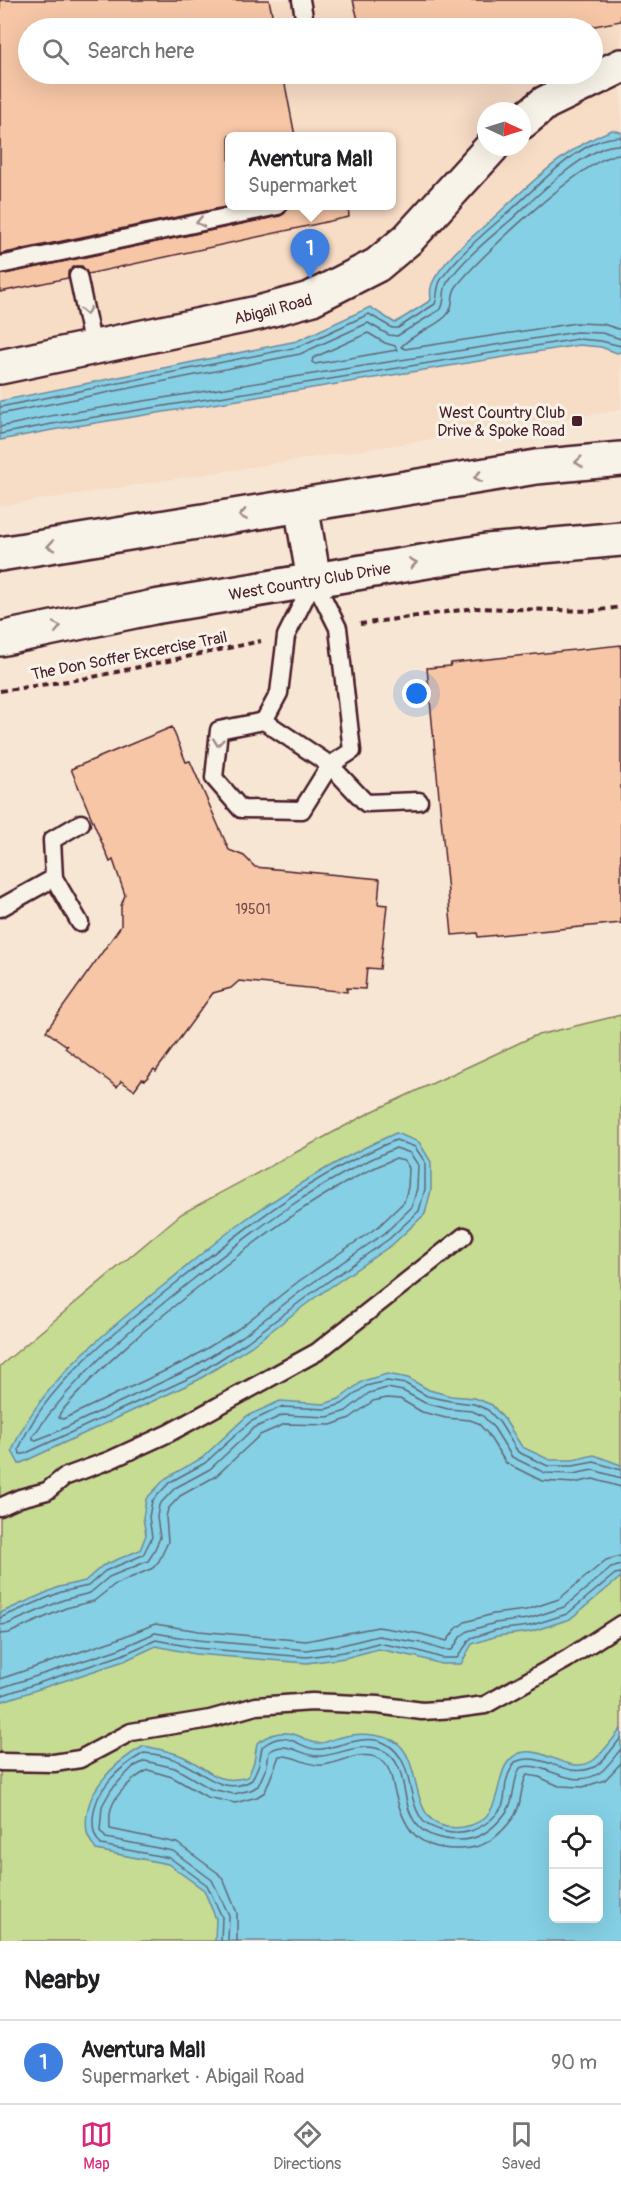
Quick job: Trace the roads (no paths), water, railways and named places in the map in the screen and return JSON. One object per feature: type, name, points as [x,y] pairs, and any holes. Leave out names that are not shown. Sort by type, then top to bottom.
[{"type":"street","points":[[603,74],[621,66]]},
{"type":"street","points":[[576,87],[621,82]]},
{"type":"street","points":[[531,115],[545,103],[582,84]]},
{"type":"street","name":"Abigail Road","points":[[0,367],[310,300],[377,265],[408,239],[484,156]]},
{"type":"street","points":[[0,554],[536,467],[621,459]]},
{"type":"street","points":[[301,505],[314,580]]},
{"type":"street","name":"West Country Club Drive","points":[[0,639],[154,607],[487,551],[621,539]]},
{"type":"lane","points":[[301,0],[304,18]]},
{"type":"lane","points":[[0,265],[259,210]]},
{"type":"lane","points":[[78,276],[93,347]]},
{"type":"lane","points":[[264,721],[279,693],[286,636],[314,580]]},
{"type":"lane","points":[[314,580],[338,628],[352,752],[330,765],[302,810],[241,809],[214,778],[219,730],[264,721],[330,765],[366,803],[419,801]]},
{"type":"lane","points":[[80,922],[54,878],[52,840],[81,823]]},
{"type":"lane","points":[[0,908],[54,878]]},
{"type":"lane","points":[[0,1506],[47,1491],[64,1477],[110,1460],[169,1433],[316,1352],[464,1236]]},
{"type":"lane","points":[[0,1762],[54,1763],[80,1759],[131,1732],[210,1719],[256,1706],[312,1702],[378,1705],[422,1711],[455,1710],[485,1705],[567,1659],[621,1624]]},
{"type":"water","points":[[612,130],[621,132],[621,352],[579,345],[0,440],[0,401],[297,341],[370,307],[395,323],[431,300],[432,284],[446,262],[532,182],[578,147]]},
{"type":"water","points":[[396,1133],[419,1142],[431,1162],[431,1190],[425,1214],[393,1244],[313,1299],[250,1347],[198,1380],[19,1464],[12,1451],[24,1426],[57,1380],[99,1339],[246,1219],[319,1172]]},
{"type":"water","points":[[387,1374],[408,1378],[429,1390],[451,1396],[475,1398],[492,1405],[505,1420],[522,1447],[550,1460],[573,1460],[594,1455],[621,1465],[621,1577],[570,1619],[530,1632],[497,1636],[472,1644],[461,1664],[441,1664],[378,1649],[345,1658],[307,1663],[195,1654],[156,1646],[124,1661],[0,1702],[0,1613],[59,1587],[85,1581],[102,1566],[140,1550],[146,1535],[143,1518],[146,1499],[166,1478],[202,1458],[247,1416],[280,1401],[324,1404],[339,1399],[363,1381]]},
{"type":"water","points":[[621,1729],[621,1941],[215,1941],[216,1919],[204,1890],[168,1864],[96,1850],[87,1833],[86,1818],[94,1792],[111,1770],[144,1746],[182,1756],[220,1777],[237,1779],[248,1777],[254,1762],[257,1743],[272,1735],[288,1733],[317,1743],[356,1734],[381,1736],[400,1746],[408,1758],[423,1806],[431,1819],[444,1827],[464,1827],[479,1822],[488,1814],[494,1803],[504,1768],[510,1759],[520,1753],[539,1753],[575,1765],[594,1760]]},
{"type":"place","name":"Aventura Mall","points":[[310,279]]},
{"type":"place","name":"West Country Club Drive & Spoke Road","points":[[577,421]]}]
